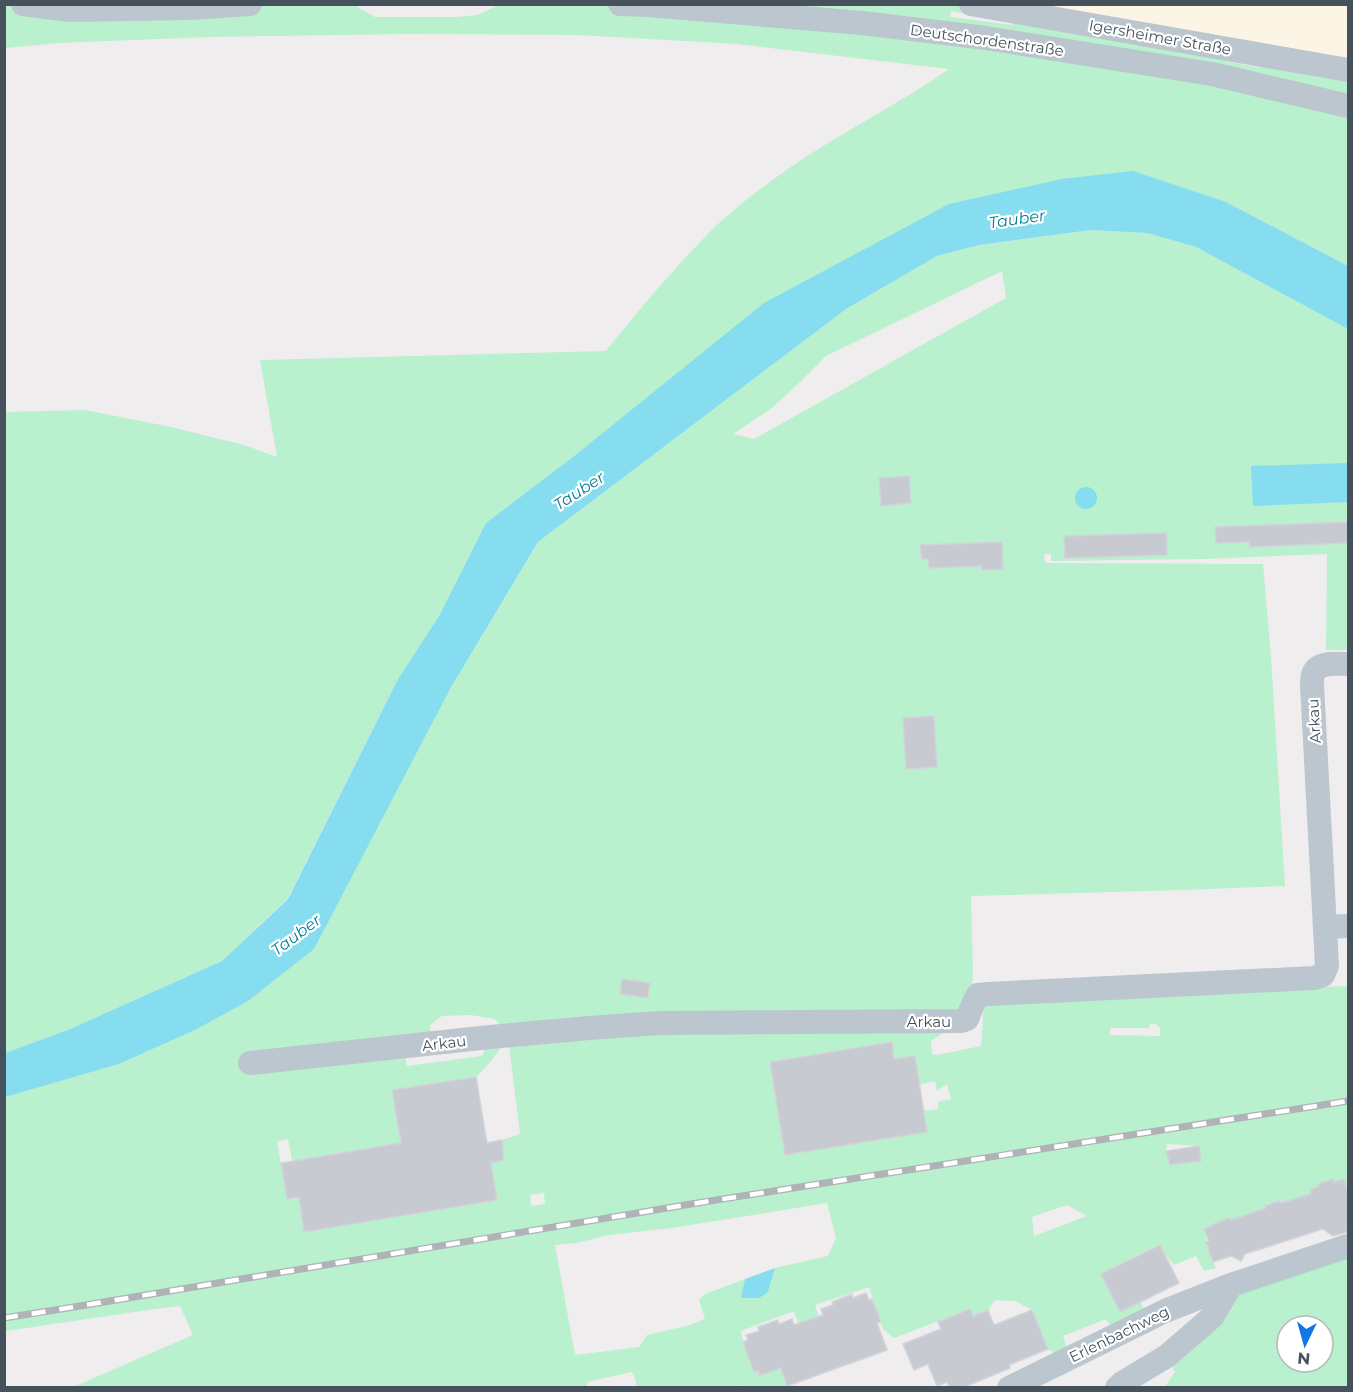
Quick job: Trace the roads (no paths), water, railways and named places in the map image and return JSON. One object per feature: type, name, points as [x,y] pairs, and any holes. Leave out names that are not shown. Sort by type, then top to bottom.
[{"type":"street","points":[[23,4],[70,10],[190,8],[250,4]]},
{"type":"street","name":"Deutschordenstraße","points":[[620,4],[862,23],[986,38],[1212,74],[1348,106]]},
{"type":"street","name":"Igersheimer Straße","points":[[971,4],[1348,70]]},
{"type":"street","name":"Arkau","points":[[250,1063],[658,1023],[961,1021],[967,1019],[978,995],[1314,978],[1323,975],[1338,966],[1337,926],[1312,685],[1313,674],[1317,668],[1348,664]]},
{"type":"street","name":"Erlenbachweg","points":[[1009,1388],[1165,1311],[1231,1285],[1348,1246]]},
{"type":"street","points":[[1117,1388],[1167,1356],[1212,1317],[1231,1285]]},
{"type":"water","name":"Tauber","points":[[1133,171],[1226,202],[1348,266],[1348,329],[1196,247],[1147,233],[1091,230],[979,245],[937,256],[846,309],[538,542],[450,689],[314,949],[248,1001],[197,1029],[119,1064],[5,1097],[5,1053],[70,1029],[222,961],[288,899],[398,679],[439,616],[486,523],[578,453],[764,303],[949,204],[1062,179]]},
{"type":"water","points":[[1348,463],[1348,502],[1253,506],[1251,466]]},
{"type":"water","points":[[1086,487],[1094,490],[1097,498],[1094,506],[1086,509],[1078,506],[1075,498],[1078,490]]},
{"type":"water","points":[[775,1268],[768,1292],[759,1298],[741,1298],[745,1279]]},
{"type":"railway","points":[[4,1318],[691,1204],[1348,1101]]}]
